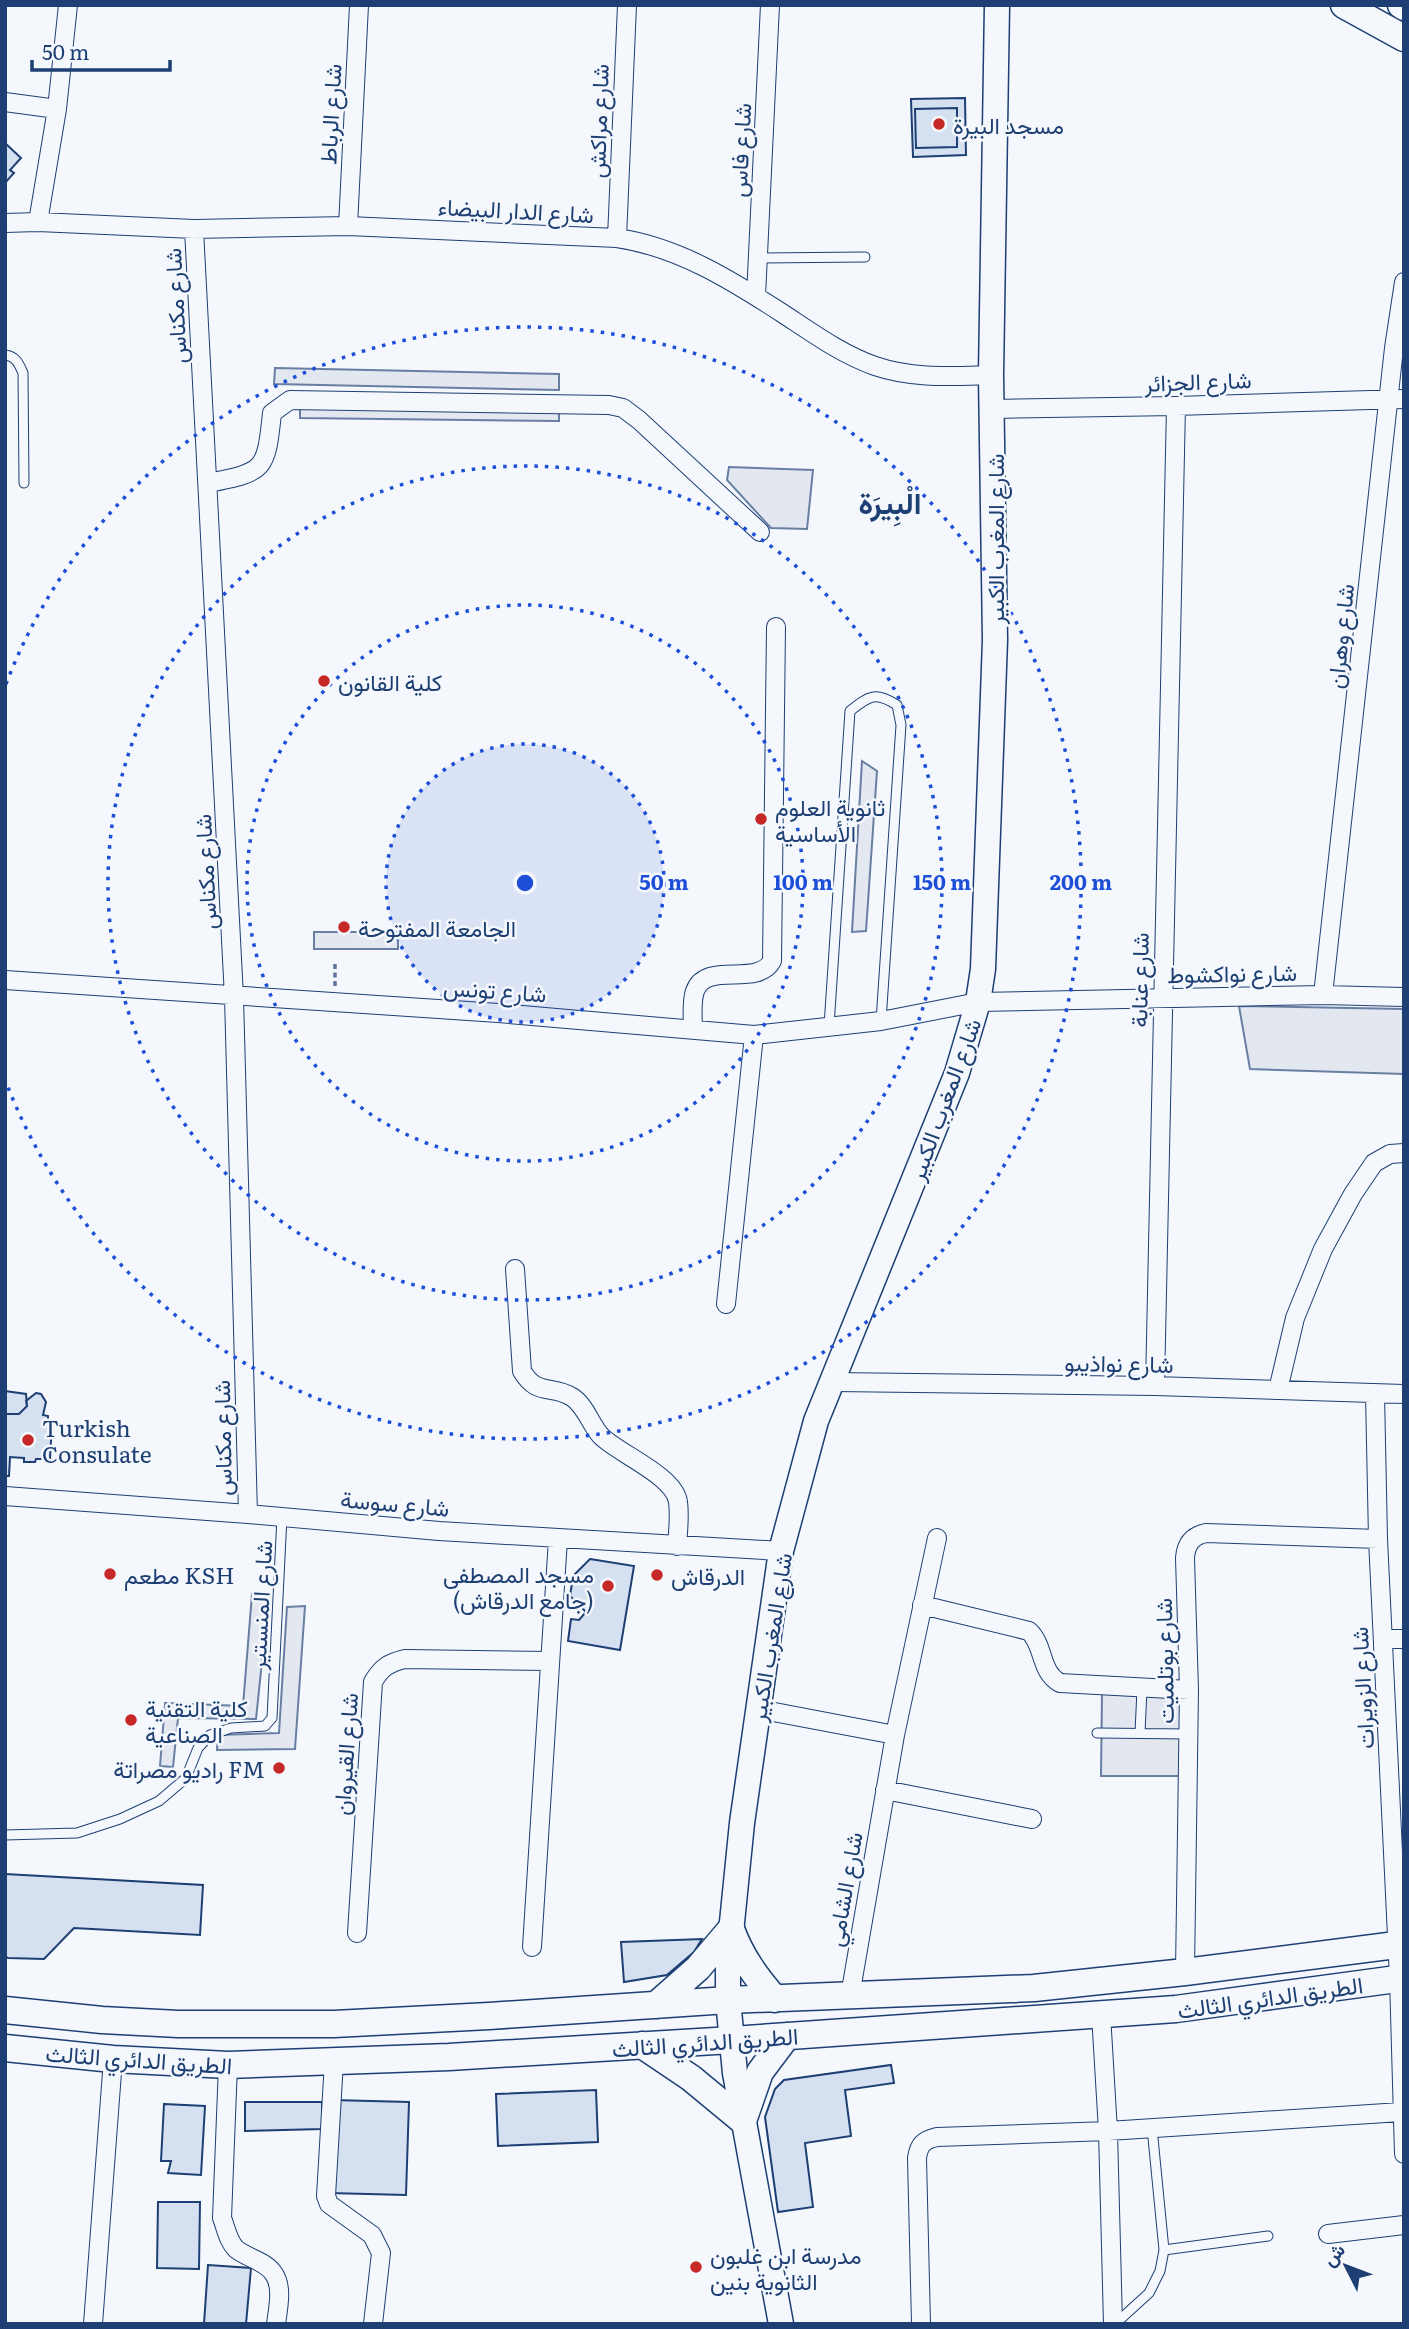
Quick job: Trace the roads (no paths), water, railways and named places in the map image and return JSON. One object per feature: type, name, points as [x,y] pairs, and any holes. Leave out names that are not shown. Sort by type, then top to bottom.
[{"type":"main road","points":[[1344,5],[1404,38]]},
{"type":"main road","points":[[656,2005],[698,1968],[731,1929],[744,1959],[775,1999]]},
{"type":"main road","name":"الطريق الدائري الثالث","points":[[5,2010],[102,2020],[178,2024],[334,2024],[728,2000],[1034,1988],[1185,1972],[1400,1944]]},
{"type":"main road","name":"الطريق الدائري الثالث","points":[[5,2048],[113,2059],[228,2065],[334,2061],[732,2040],[1176,2009],[1401,1978]]},
{"type":"main road","points":[[642,2045],[691,2078],[743,2121],[760,2073],[787,2036]]},
{"type":"street","points":[[38,222],[57,109],[68,5]]},
{"type":"street","name":"شارع الرباط","points":[[348,226],[359,5]]},
{"type":"street","name":"شارع مراكش","points":[[617,238],[627,5]]},
{"type":"street","name":"شارع فاس","points":[[756,296],[770,5]]},
{"type":"street","name":"شارع المغرب الكبير","points":[[781,2324],[743,2121],[732,2040],[728,2000],[731,1929],[742,1823],[781,1551],[816,1422],[957,1073],[978,1002],[983,969],[995,640],[991,375],[997,5]]},
{"type":"street","points":[[5,102],[57,109]]},
{"type":"street","name":"شارع الدار البيضاء","points":[[5,223],[194,229],[348,226],[617,238],[670,252],[715,272],[851,357],[907,374],[991,375]]},
{"type":"street","name":"شارع مكناس","points":[[194,229],[234,997],[247,1514]]},
{"type":"street","name":"شارع وهران","points":[[1323,995],[1397,399],[1404,282]]},
{"type":"street","name":"شارع الجزائر","points":[[993,409],[1397,399]]},
{"type":"street","points":[[208,484],[249,475],[259,467],[268,450],[272,413],[290,400],[609,405],[623,408],[639,420],[760,532]]},
{"type":"street","name":"شارع عنابة","points":[[1156,1387],[1176,406]]},
{"type":"street","points":[[693,1030],[695,991],[701,983],[710,976],[760,973],[768,969],[772,961],[776,627]]},
{"type":"street","name":"شارع تونس","points":[[5,980],[498,1013],[754,1035],[881,1021],[978,1002]]},
{"type":"street","name":"شارع نواكشوط","points":[[978,1002],[1323,995],[1404,997]]},
{"type":"street","points":[[726,1304],[754,1035]]},
{"type":"street","points":[[1278,1391],[1296,1318],[1329,1237],[1374,1163],[1390,1154],[1404,1153]]},
{"type":"street","points":[[515,1269],[522,1371],[529,1382],[542,1390],[566,1393],[579,1401],[594,1428],[604,1439],[670,1485],[678,1500],[677,1546]]},
{"type":"street","name":"شارع نواذيبو","points":[[833,1382],[1404,1394]]},
{"type":"street","name":"شارع الزويرات","points":[[1375,1394],[1378,1539],[1400,1944],[1401,2112],[1404,2154]]},
{"type":"street","name":"شارع سوسة","points":[[5,1496],[439,1531],[781,1551]]},
{"type":"street","name":"شارع بوتلميت","points":[[1185,1972],[1189,1690],[1185,1550],[1192,1539],[1206,1533],[1378,1539]]},
{"type":"street","name":"شارع الشامي","points":[[850,1996],[895,1735],[937,1538]]},
{"type":"street","points":[[532,1947],[558,1539]]},
{"type":"street","points":[[922,1605],[1029,1631],[1038,1642],[1047,1672],[1060,1683],[1189,1690]]},
{"type":"street","points":[[1383,1639],[1404,1639]]},
{"type":"street","name":"شارع القيروان","points":[[357,1933],[373,1682],[381,1669],[392,1662],[405,1659],[550,1661]]},
{"type":"street","points":[[758,1709],[895,1735]]},
{"type":"street","points":[[885,1790],[1032,1818]]},
{"type":"street","points":[[1101,2014],[1114,2324]]},
{"type":"street","points":[[93,2324],[113,2059]]},
{"type":"street","points":[[334,2061],[326,2196],[329,2204],[372,2235],[382,2253],[373,2324]]},
{"type":"street","points":[[228,2065],[222,2218],[236,2249],[275,2274],[279,2297],[276,2324]]},
{"type":"street","points":[[921,2324],[917,2158],[921,2144],[937,2137],[1108,2131],[1401,2112]]},
{"type":"street","points":[[1328,2234],[1404,2225]]},
{"type":"lane","points":[[758,258],[865,257]]},
{"type":"lane","points":[[5,355],[12,356],[23,373],[24,483]]},
{"type":"lane","points":[[830,1026],[850,711],[868,697],[883,696],[897,705],[901,725],[881,1021]]},
{"type":"lane","name":"شارع المنستير","points":[[5,1835],[77,1833],[120,1819],[159,1801],[186,1778],[198,1748],[210,1735],[231,1728],[265,1726],[272,1718],[282,1517]]},
{"type":"lane","points":[[1140,1733],[1142,1689]]},
{"type":"lane","points":[[1097,1732],[1189,1734]]},
{"type":"lane","points":[[1114,2324],[1149,2294],[1160,2271],[1164,2250],[1152,2128]]},
{"type":"lane","points":[[1164,2250],[1268,2236]]},
{"type":"place","name":"مسجد البيرة","points":[[939,124]]},
{"type":"place","name":"كلية القانون","points":[[324,681]]},
{"type":"place","name":"ثانوية العلوم الأساسية","points":[[761,819]]},
{"type":"place","name":"الجامعة المفتوحة","points":[[344,927]]},
{"type":"place","name":"Turkish Consulate","points":[[28,1440]]},
{"type":"place","name":"مطعم KSH","points":[[110,1574]]},
{"type":"place","name":"الدرقاش","points":[[657,1575]]},
{"type":"place","name":"مسجد المصطفى (جامع الدرقاش)","points":[[608,1586]]},
{"type":"place","name":"كلية التقنية الصناعية","points":[[131,1720]]},
{"type":"place","name":"راديو مصراتة FM","points":[[279,1768]]},
{"type":"place","name":"مدرسة ابن غلبون الثانوية بنين","points":[[696,2267]]},
{"type":"district","name":"الْبِيرَة","points":[[890,501]]}]
